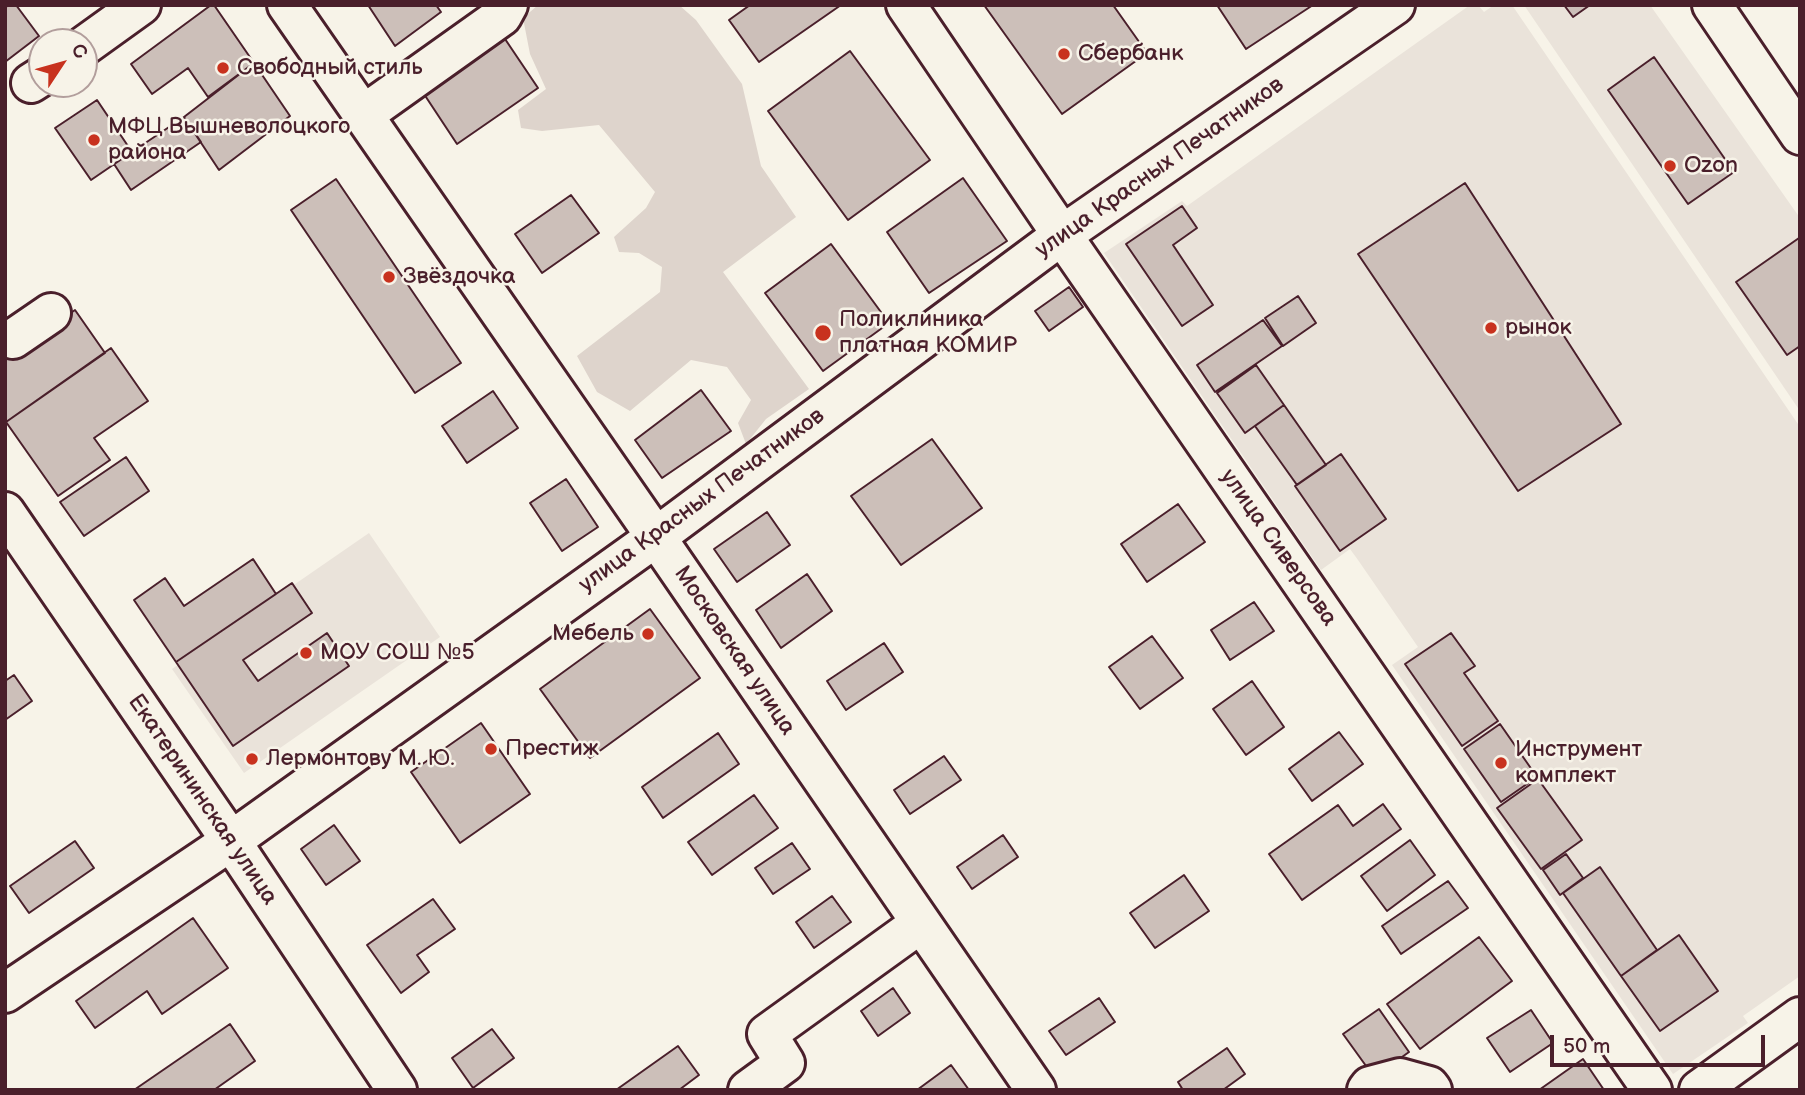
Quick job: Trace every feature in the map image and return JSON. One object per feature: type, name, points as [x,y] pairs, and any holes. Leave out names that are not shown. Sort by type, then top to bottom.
[{"type":"street","points":[[98,36],[141,5]]},
{"type":"street","name":"Московская улица","points":[[287,5],[1035,1090]]},
{"type":"street","points":[[363,115],[502,16],[508,5]]},
{"type":"street","name":"улица Сиверсова","points":[[906,5],[1653,1090]]},
{"type":"street","name":"улица Красных Печатников","points":[[5,993],[231,841],[656,537],[1062,235],[1395,5]]},
{"type":"street","points":[[1712,5],[1800,135]]},
{"type":"street","points":[[13,339],[51,313]]},
{"type":"street","name":"Екатерининская улица","points":[[5,512],[231,841],[397,1090]]},
{"type":"street","points":[[748,1090],[785,1063],[766,1034],[921,923]]},
{"type":"street","points":[[1699,1090],[1800,1017]]},
{"type":"street","points":[[1367,1090],[1370,1086],[1400,1077],[1429,1086],[1432,1090]]},
{"type":"shaded area","points":[[538,5],[679,5],[696,20],[742,84],[761,166],[796,217],[723,272],[809,389],[766,419],[746,444],[738,423],[751,400],[727,367],[691,360],[630,411],[597,392],[577,356],[660,292],[662,267],[639,253],[619,252],[614,237],[646,208],[655,192],[599,125],[542,131],[521,128],[518,110],[546,89],[530,54],[523,18]]},
{"type":"shaded area","name":"рынок","points":[[1470,5],[1478,5],[1484,12],[1494,5],[1512,5],[1800,427],[1800,976],[1743,1016],[1748,1023],[1673,1074],[1392,665],[1418,647],[1358,560],[1350,549],[1321,570],[1104,253],[1182,201],[1187,206]]},
{"type":"shaded area","points":[[1524,5],[1650,5],[1800,218],[1800,411]]},
{"type":"shaded area","name":"МОУ СОШ №5","points":[[369,533],[440,637],[244,773],[172,669]]},
{"type":"building","points":[[8,5],[16,5],[33,28],[28,28],[28,44],[5,62],[5,8]]},
{"type":"building","points":[[214,5],[254,63],[208,97],[188,68],[152,94],[131,64]]},
{"type":"building","points":[[368,5],[436,5],[441,12],[395,46]]},
{"type":"building","points":[[750,5],[841,5],[759,62],[729,20]]},
{"type":"building","points":[[984,5],[1113,5],[1147,53],[1062,114]]},
{"type":"building","points":[[1217,5],[1313,5],[1246,49]]},
{"type":"building","points":[[1564,5],[1590,5],[1573,17]]},
{"type":"building","points":[[501,33],[538,88],[457,144],[420,88]]},
{"type":"building","points":[[850,51],[930,160],[848,220],[768,111]]},
{"type":"building","points":[[1654,57],[1734,172],[1688,204],[1608,90]]},
{"type":"building","points":[[254,63],[290,116],[219,170],[184,117]]},
{"type":"building","name":"МФЦ Вышневолоцкого района","points":[[97,100],[132,152],[91,180],[55,128]]},
{"type":"building","points":[[184,117],[201,142],[131,190],[114,164]]},
{"type":"building","points":[[963,178],[1007,241],[929,293],[887,232]]},
{"type":"building","points":[[336,179],[461,363],[415,393],[291,210]]},
{"type":"building","points":[[1465,183],[1621,424],[1518,491],[1358,254]]},
{"type":"building","points":[[571,195],[599,233],[542,273],[515,234]]},
{"type":"building","points":[[1182,206],[1197,228],[1173,245],[1213,305],[1182,326],[1126,244]]},
{"type":"building","points":[[1799,238],[1800,346],[1787,355],[1736,282]]},
{"type":"building","points":[[831,244],[889,323],[823,371],[765,293]]},
{"type":"building","points":[[1069,287],[1083,307],[1049,331],[1035,311]]},
{"type":"building","points":[[1298,296],[1316,323],[1283,346],[1265,318]]},
{"type":"building","points":[[75,310],[105,353],[6,422],[5,328],[20,348]]},
{"type":"building","points":[[1263,320],[1282,346],[1215,392],[1197,365]]},
{"type":"building","points":[[111,348],[148,401],[94,438],[110,460],[58,496],[6,422]]},
{"type":"building","points":[[1256,365],[1284,405],[1245,433],[1217,393]]},
{"type":"building","points":[[701,390],[731,431],[662,478],[635,440]]},
{"type":"building","points":[[493,391],[518,428],[467,463],[442,426]]},
{"type":"building","points":[[1284,405],[1326,465],[1297,485],[1255,426]]},
{"type":"building","points":[[932,439],[982,508],[901,565],[851,496]]},
{"type":"building","points":[[1341,454],[1386,519],[1340,551],[1295,486]]},
{"type":"building","points":[[126,457],[149,491],[84,536],[60,502]]},
{"type":"building","points":[[566,479],[598,527],[562,551],[530,503]]},
{"type":"building","points":[[1178,504],[1205,542],[1147,582],[1121,544]]},
{"type":"building","points":[[767,512],[790,545],[737,582],[714,549]]},
{"type":"building","points":[[253,559],[276,594],[176,662],[134,600],[165,578],[184,606]]},
{"type":"building","points":[[807,574],[832,611],[781,648],[756,610]]},
{"type":"building","points":[[292,583],[312,613],[243,660],[258,681],[327,633],[349,666],[233,746],[176,662]]},
{"type":"building","points":[[1254,602],[1274,631],[1230,660],[1211,630]]},
{"type":"building","points":[[650,609],[700,678],[590,758],[540,689]]},
{"type":"building","points":[[1451,633],[1475,666],[1464,673],[1498,721],[1462,746],[1405,664]]},
{"type":"building","points":[[1152,636],[1183,678],[1140,709],[1109,667]]},
{"type":"building","points":[[884,643],[903,672],[846,710],[827,681]]},
{"type":"building","points":[[14,675],[32,701],[5,720],[5,681]]},
{"type":"building","points":[[1252,681],[1284,727],[1246,755],[1213,709]]},
{"type":"building","points":[[481,723],[530,794],[460,843],[411,772]]},
{"type":"building","name":"Инструмент комплект","points":[[1500,724],[1537,777],[1501,802],[1464,749]]},
{"type":"building","points":[[1339,732],[1363,764],[1312,801],[1289,769]]},
{"type":"building","points":[[718,733],[739,764],[663,818],[642,787]]},
{"type":"building","points":[[944,756],[961,780],[910,814],[894,790]]},
{"type":"building","points":[[1538,779],[1582,840],[1541,869],[1497,808]]},
{"type":"building","points":[[754,795],[778,828],[712,875],[688,842]]},
{"type":"building","points":[[1383,804],[1401,829],[1302,900],[1269,854],[1338,805],[1353,826]]},
{"type":"building","points":[[334,825],[360,861],[326,885],[301,849]]},
{"type":"building","points":[[1003,835],[1018,857],[972,889],[957,867]]},
{"type":"building","points":[[1410,840],[1435,875],[1387,911],[1361,876]]},
{"type":"building","points":[[75,841],[94,868],[29,913],[10,886]]},
{"type":"building","points":[[792,843],[810,869],[773,894],[755,868]]},
{"type":"building","points":[[1566,854],[1583,878],[1560,895],[1543,870]]},
{"type":"building","points":[[1600,867],[1657,950],[1621,976],[1563,893]]},
{"type":"building","points":[[1184,875],[1209,911],[1155,948],[1130,913]]},
{"type":"building","points":[[1448,881],[1468,908],[1401,954],[1382,926]]},
{"type":"building","points":[[832,896],[851,922],[814,948],[796,922]]},
{"type":"building","points":[[433,899],[455,929],[417,955],[429,972],[401,993],[367,945]]},
{"type":"building","points":[[193,918],[228,968],[162,1014],[147,991],[95,1028],[76,1001]]},
{"type":"building","points":[[1679,935],[1718,991],[1660,1031],[1621,976]]},
{"type":"building","points":[[1479,937],[1512,981],[1420,1049],[1387,1004]]},
{"type":"building","points":[[893,988],[910,1013],[878,1036],[861,1011]]},
{"type":"building","points":[[1099,998],[1115,1022],[1066,1055],[1049,1031]]},
{"type":"building","points":[[1379,1009],[1409,1052],[1374,1077],[1343,1034]]},
{"type":"building","points":[[1531,1010],[1553,1043],[1510,1072],[1487,1038]]},
{"type":"building","points":[[230,1024],[255,1061],[214,1090],[134,1090]]},
{"type":"building","points":[[492,1029],[514,1058],[473,1088],[452,1058]]},
{"type":"building","points":[[678,1046],[699,1075],[679,1090],[616,1090]]},
{"type":"building","points":[[1227,1048],[1245,1074],[1223,1090],[1183,1090],[1178,1082]]},
{"type":"building","points":[[1583,1059],[1604,1090],[1539,1090]]},
{"type":"building","points":[[951,1065],[969,1090],[917,1090]]},
{"type":"place","name":"Сбербанк","points":[[1064,54]]},
{"type":"place","name":"Свободный стиль","points":[[223,68]]},
{"type":"place","name":"МФЦ Вышневолоцкого района","points":[[94,140]]},
{"type":"place","name":"Ozon","points":[[1670,166]]},
{"type":"place","name":"Звёздочка","points":[[389,277]]},
{"type":"place","name":"рынок","points":[[1491,328]]},
{"type":"place","name":"Поликлиника платная КОМИР","points":[[823,333]]},
{"type":"place","name":"Мебель","points":[[648,634]]},
{"type":"place","name":"МОУ СОШ №5","points":[[306,653]]},
{"type":"place","name":"Престиж","points":[[491,749]]},
{"type":"place","name":"Лермонтову М. Ю.","points":[[252,759]]},
{"type":"place","name":"Инструмент комплект","points":[[1501,763]]}]
